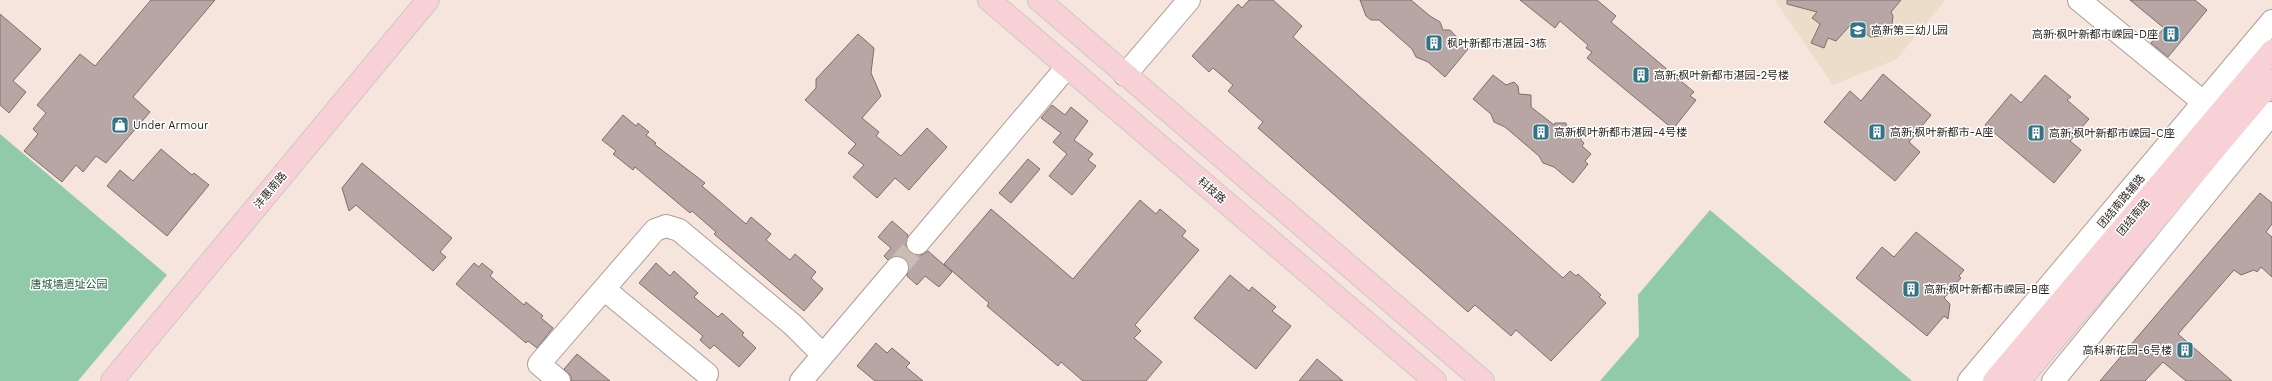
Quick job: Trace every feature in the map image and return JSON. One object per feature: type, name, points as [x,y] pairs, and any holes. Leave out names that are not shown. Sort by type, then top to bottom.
[{"type":"main road","name":"沣惠南路","points":[[112,381],[428,0]]},
{"type":"main road","name":"科技路","points":[[989,0],[1435,381]]},
{"type":"main road","points":[[1039,0],[1483,381]]},
{"type":"main road","name":"团结南路","points":[[1994,381],[2212,108],[2272,51]]},
{"type":"main road","name":"团结南路","points":[[2019,381],[2272,81]]},
{"type":"street","points":[[1125,75],[1188,0]]},
{"type":"street","points":[[2079,0],[2212,108]]},
{"type":"street","name":"团结南路辅路","points":[[1969,381],[2212,108],[2272,21]]},
{"type":"street","points":[[918,243],[1067,67]]},
{"type":"street","points":[[2053,381],[2272,113]]},
{"type":"street","points":[[559,381],[539,364],[655,230],[660,227],[672,226],[787,320],[824,355]]},
{"type":"street","points":[[801,381],[897,268]]},
{"type":"street","points":[[604,289],[707,374]]},
{"type":"shaded area","name":"高新第三幼儿园","points":[[1775,0],[1945,0],[1897,59],[1833,85]]},
{"type":"green space","name":"唐城墙遗址公园","points":[[0,134],[167,275],[78,381],[0,381]]},
{"type":"green space","points":[[1710,210],[1912,381],[1600,381],[1639,336],[1638,295]]},
{"type":"building","points":[[151,0],[215,0],[133,97],[150,112],[106,163],[96,156],[83,172],[76,165],[62,182],[24,151],[38,134],[33,129],[46,113],[37,105],[80,54],[95,66]]},
{"type":"building","points":[[1249,0],[1273,0],[1302,26],[1293,37],[1563,278],[1570,271],[1576,276],[1578,274],[1601,295],[1599,297],[1606,303],[1551,361],[1516,330],[1511,336],[1475,305],[1468,312],[1258,128],[1263,122],[1228,91],[1233,85],[1213,68],[1209,72],[1192,56],[1238,4],[1242,8]]},
{"type":"building","name":"枫叶新都市湛园-3栋","points":[[1360,0],[1411,0],[1430,16],[1440,22],[1443,30],[1450,30],[1468,49],[1445,77],[1428,62],[1416,57],[1412,49],[1379,20],[1371,20],[1366,16]]},
{"type":"building","name":"高新·枫叶新都市湛园-2号楼","points":[[1520,0],[1597,0],[1616,16],[1611,22],[1694,92],[1690,96],[1696,100],[1673,129],[1587,58],[1592,52],[1586,48],[1588,45],[1560,21],[1555,28]]},
{"type":"building","points":[[1787,0],[1901,0],[1891,12],[1893,16],[1892,24],[1882,36],[1870,37],[1853,22],[1836,41],[1828,38],[1824,48],[1811,43],[1820,24],[1812,18],[1817,12],[1787,4]]},
{"type":"building","name":"高新·枫叶新都市嵘园-D座","points":[[2130,0],[2195,0],[2207,10],[2168,57],[2151,43],[2164,28]]},
{"type":"building","points":[[0,14],[41,49],[13,81],[26,92],[9,113],[0,105]]},
{"type":"building","points":[[858,34],[874,48],[871,73],[881,96],[862,118],[879,132],[876,136],[901,156],[927,128],[947,147],[909,190],[895,178],[877,198],[853,177],[864,165],[848,153],[856,144],[805,100],[816,88],[816,79]]},
{"type":"building","name":"高新·枫叶新都市-A座","points":[[1883,74],[1931,115],[1909,142],[1920,152],[1895,181],[1824,122],[1850,91],[1861,101]]},
{"type":"building","name":"高新枫叶新都市湛园-4号楼","points":[[1493,75],[1506,85],[1514,82],[1518,86],[1519,94],[1531,95],[1531,107],[1554,125],[1555,123],[1566,123],[1567,129],[1575,135],[1580,135],[1581,140],[1584,143],[1582,146],[1591,154],[1585,161],[1588,164],[1573,183],[1554,167],[1543,163],[1539,156],[1505,127],[1494,122],[1491,114],[1473,99]]},
{"type":"building","name":"高新·枫叶新都市嵘园-C座","points":[[2045,75],[2071,97],[2067,100],[2089,119],[2070,141],[2081,150],[2054,183],[1985,125],[2011,94],[2021,103]]},
{"type":"building","points":[[1052,105],[1065,115],[1071,107],[1088,121],[1074,140],[1093,154],[1088,160],[1096,166],[1072,195],[1049,176],[1067,154],[1053,142],[1061,133],[1041,118]]},
{"type":"building","points":[[623,115],[636,126],[638,123],[649,132],[646,135],[656,143],[654,144],[705,183],[702,186],[746,224],[751,217],[771,234],[766,240],[790,260],[795,254],[816,272],[811,278],[823,289],[804,311],[714,234],[716,232],[692,211],[690,213],[635,167],[633,170],[613,154],[616,151],[602,140]]},
{"type":"building","points":[[161,149],[192,175],[194,173],[209,185],[167,236],[107,186],[120,170],[133,181]]},
{"type":"building","points":[[1028,159],[1040,169],[1011,203],[999,193]]},
{"type":"building","points":[[362,163],[452,238],[440,252],[446,257],[433,271],[356,205],[349,211],[342,188]]},
{"type":"building","points":[[2260,193],[2272,203],[2272,224],[2266,232],[2272,237],[2272,277],[2261,267],[2257,272],[2254,270],[2241,275],[2234,270],[2178,334],[2232,381],[2186,381],[2163,362],[2145,381],[2100,381]]},
{"type":"building","points":[[1140,200],[1156,214],[1160,209],[1186,231],[1182,236],[1199,250],[1135,325],[1141,331],[1134,338],[1162,362],[1146,381],[1083,381],[1061,362],[1058,366],[987,306],[989,303],[944,264],[991,209],[1073,279]]},
{"type":"building","points":[[892,221],[908,235],[906,247],[910,253],[922,255],[928,251],[952,272],[939,287],[925,276],[917,285],[907,276],[909,264],[905,258],[899,256],[888,260],[884,256],[891,248],[878,237]]},
{"type":"building","name":"高新·枫叶新都市嵘园-B座","points":[[1916,232],[1964,270],[1959,276],[1961,278],[1944,298],[1950,304],[1948,319],[1944,316],[1927,336],[1856,278],[1882,247],[1894,257]]},
{"type":"building","points":[[474,263],[479,267],[482,263],[493,272],[490,276],[524,305],[526,302],[543,316],[541,318],[553,328],[537,348],[528,341],[526,343],[456,284]]},
{"type":"building","points":[[656,263],[670,276],[674,271],[698,293],[694,297],[718,317],[722,313],[744,333],[742,335],[756,348],[739,367],[714,345],[710,349],[700,340],[703,336],[639,283]]},
{"type":"building","points":[[1230,275],[1249,291],[1252,287],[1276,307],[1272,311],[1291,326],[1256,369],[1194,318]]},
{"type":"building","points":[[876,343],[887,353],[892,348],[910,363],[906,367],[923,381],[875,381],[857,366]]},
{"type":"building","points":[[577,354],[610,381],[571,381],[571,376],[564,369]]},
{"type":"building","points":[[1317,359],[1343,381],[1299,381]]},
{"type":"tunnel","points":[[897,268],[918,243]]},
{"type":"place","name":"高新第三幼儿园","points":[[1858,30]]},
{"type":"place","name":"高新·枫叶新都市嵘园-D座","points":[[2171,34]]},
{"type":"place","name":"枫叶新都市湛园-3栋","points":[[1434,43]]},
{"type":"place","name":"高新·枫叶新都市湛园-2号楼","points":[[1641,75]]},
{"type":"place","name":"Under Armour","points":[[120,125]]},
{"type":"place","name":"高新枫叶新都市湛园-4号楼","points":[[1541,132]]},
{"type":"place","name":"高新·枫叶新都市-A座","points":[[1877,132]]},
{"type":"place","name":"高新·枫叶新都市嵘园-C座","points":[[2036,133]]},
{"type":"place","name":"高新·枫叶新都市嵘园-B座","points":[[1911,289]]},
{"type":"place","name":"高科新花园-6号楼","points":[[2185,350]]}]
